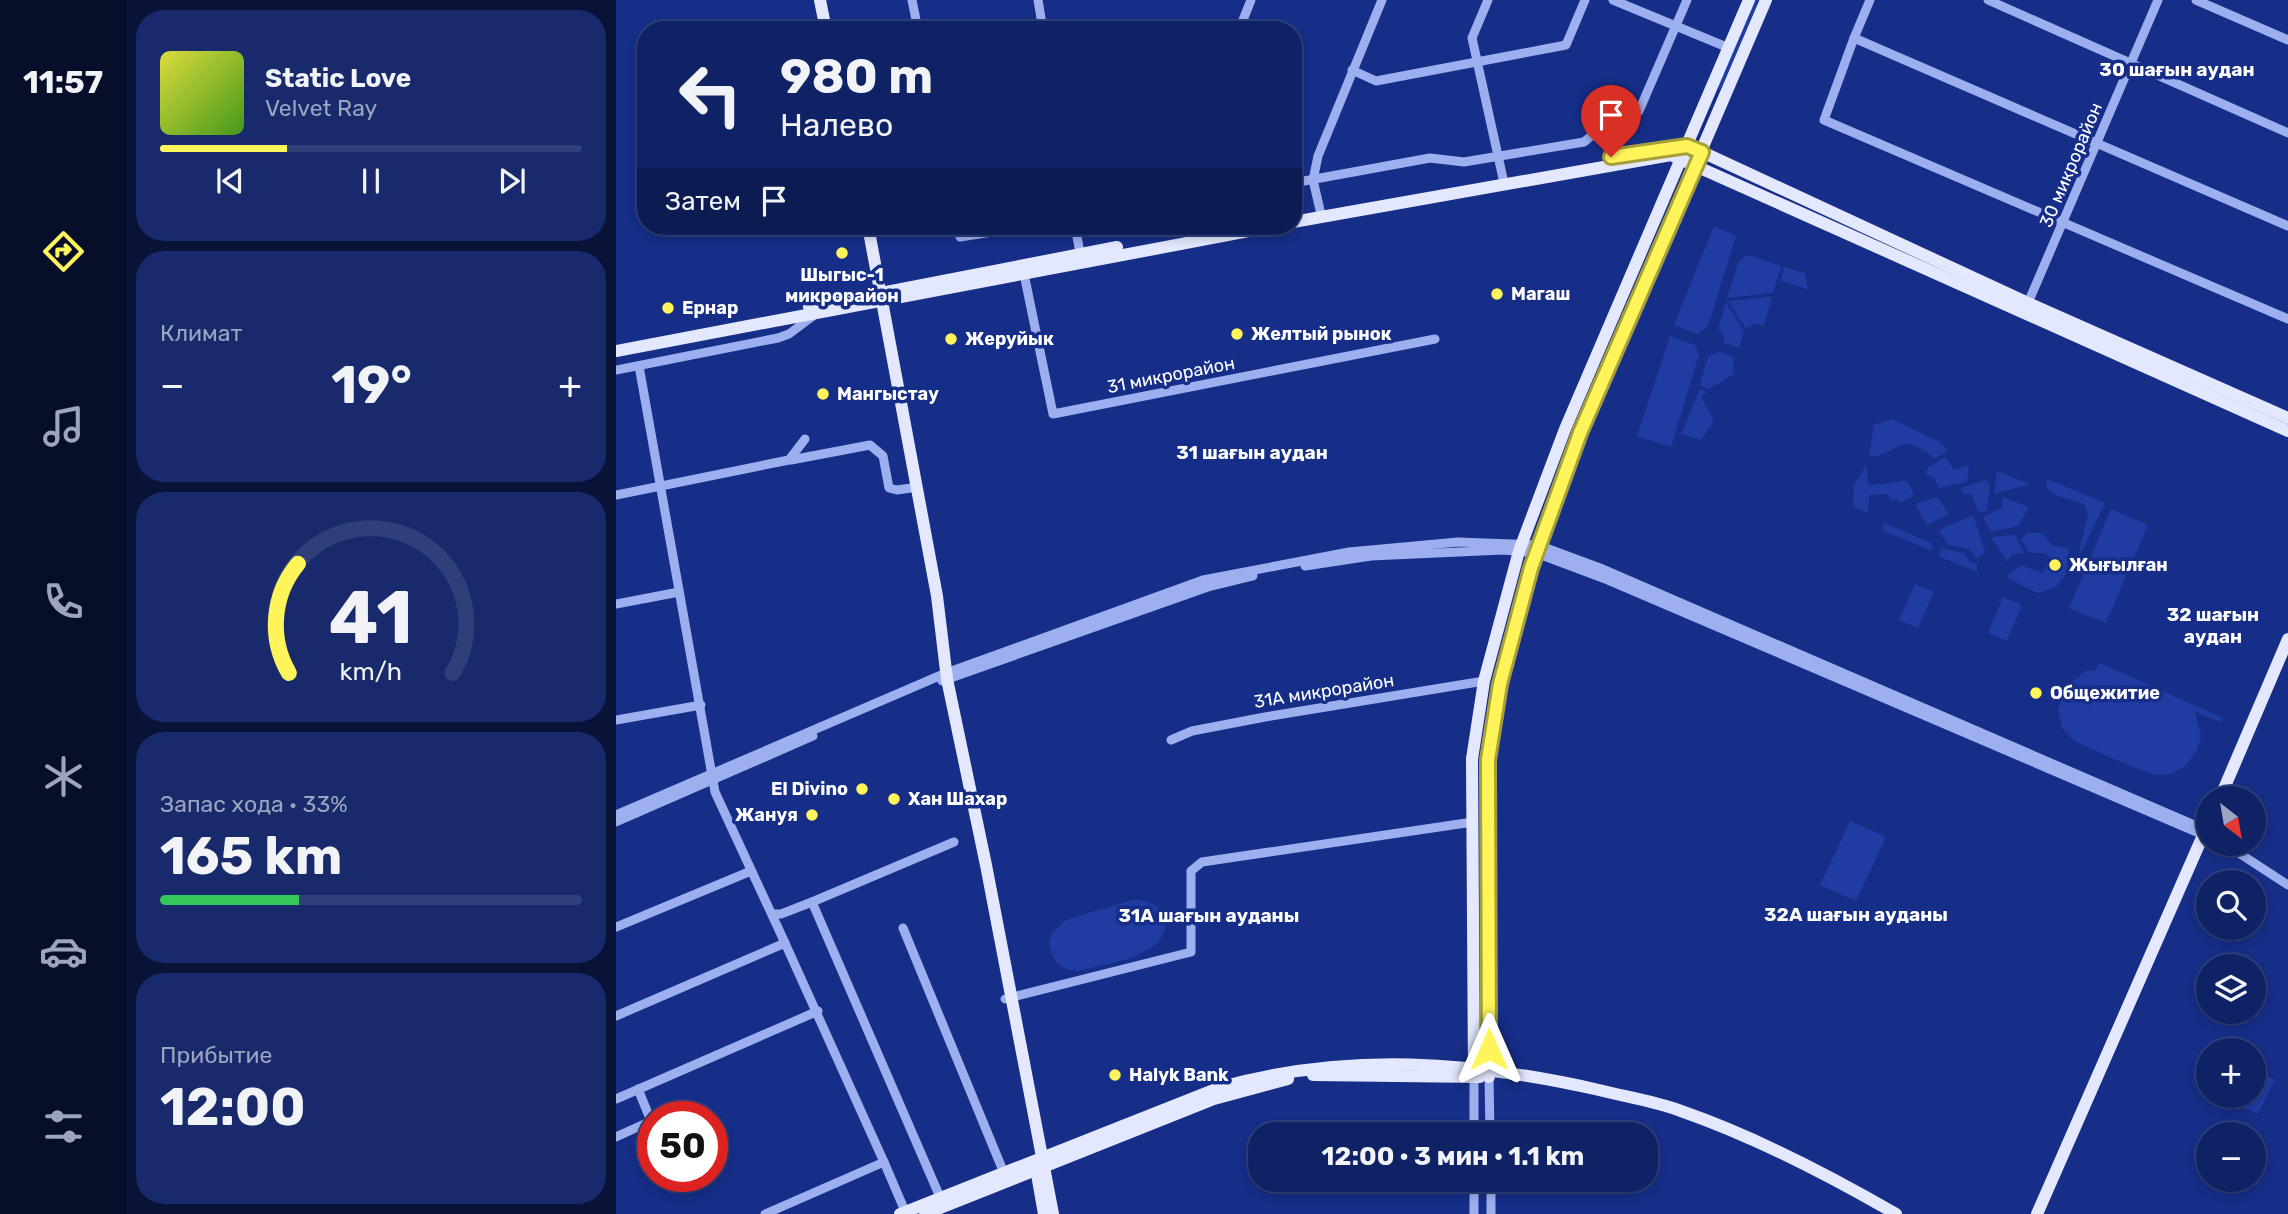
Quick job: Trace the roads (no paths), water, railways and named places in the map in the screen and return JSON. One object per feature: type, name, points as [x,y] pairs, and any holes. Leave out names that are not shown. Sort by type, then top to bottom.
[{"type":"main road","points":[[820,0],[824,21]]},
{"type":"main road","points":[[827,0],[830,21]]},
{"type":"main road","points":[[1474,1072],[1472,759],[1484,681],[1521,547],[1565,429],[1749,0]]},
{"type":"main road","points":[[1489,1073],[1488,760],[1500,684],[1537,549],[1580,433],[1766,0]]},
{"type":"main road","points":[[1710,92],[1724,98]]},
{"type":"main road","points":[[1684,152],[1696,164],[2288,431]]},
{"type":"main road","points":[[1302,213],[1503,179],[1684,152],[1702,152],[2028,303],[2288,418]]},
{"type":"main road","points":[[1302,220],[1503,179]]},
{"type":"main road","points":[[864,235],[879,296],[937,596],[944,677]]},
{"type":"main road","points":[[869,235],[944,677],[1039,1164],[1044,1214]]},
{"type":"main road","points":[[616,351],[879,296],[1202,235]]},
{"type":"main road","points":[[616,344],[819,309]]},
{"type":"main road","points":[[2225,786],[2288,639]]},
{"type":"main road","points":[[2230,786],[2287,659]]},
{"type":"main road","points":[[1484,681],[1500,684]]},
{"type":"main road","points":[[2036,1214],[2197,856]]},
{"type":"main road","points":[[2042,1214],[2197,856]]},
{"type":"main road","points":[[925,1214],[1147,1114],[1221,1087],[1266,1075],[1343,1064],[1538,1076],[1681,1111],[1795,1159],[1896,1214]]},
{"type":"main road","points":[[1489,1073],[1678,1118],[1792,1165],[1881,1214]]},
{"type":"main road","points":[[903,1212],[1004,1173],[1039,1164]]},
{"type":"main road","points":[[1039,1164],[1053,1214]]},
{"type":"street","points":[[912,0],[916,21]]},
{"type":"street","points":[[1038,0],[1042,21]]},
{"type":"street","points":[[1243,21],[1251,0]]},
{"type":"street","points":[[1320,210],[1313,180],[1318,156],[1381,0]]},
{"type":"street","points":[[1488,0],[1472,38],[1503,179]]},
{"type":"street","points":[[1352,70],[1376,81],[1566,45],[1586,0]]},
{"type":"street","points":[[1613,0],[1729,48]]},
{"type":"street","points":[[1302,182],[1430,158],[1442,158],[1454,163],[1584,142],[1603,126],[1635,115],[1643,103],[1687,0]]},
{"type":"street","points":[[1870,0],[1824,120],[2288,318]]},
{"type":"street","points":[[1988,0],[2288,133]]},
{"type":"street","name":"30 микрорайон","points":[[2028,303],[2158,0]]},
{"type":"street","points":[[2196,0],[2288,40]]},
{"type":"street","points":[[1854,38],[2288,226]]},
{"type":"street","points":[[1077,235],[1081,259]]},
{"type":"street","name":"31 микрорайон","points":[[1023,270],[1053,414],[1435,339]]},
{"type":"street","points":[[616,370],[778,338],[789,334],[819,309]]},
{"type":"street","points":[[639,366],[713,776],[751,871],[818,1011],[903,1212]]},
{"type":"street","points":[[789,460],[805,439]]},
{"type":"street","points":[[616,495],[870,445],[883,456],[889,488],[911,488]]},
{"type":"street","points":[[616,815],[944,677],[1203,580],[1349,552],[1458,542],[1537,549],[2196,828]]},
{"type":"street","points":[[616,604],[679,592]]},
{"type":"street","name":"31А микрорайон","points":[[1171,740],[1192,731],[1265,717],[1484,681]]},
{"type":"street","points":[[616,720],[701,705]]},
{"type":"street","points":[[616,822],[713,776]]},
{"type":"street","points":[[1008,998],[1191,952],[1191,872],[1202,862],[1473,822]]},
{"type":"street","points":[[773,914],[781,914],[812,902],[954,842]]},
{"type":"street","points":[[2243,856],[2288,885]]},
{"type":"street","points":[[616,928],[751,871]]},
{"type":"street","points":[[812,902],[940,1197]]},
{"type":"street","points":[[904,928],[1004,1173]]},
{"type":"street","points":[[616,1016],[785,943]]},
{"type":"street","points":[[616,1099],[818,1011]]},
{"type":"street","points":[[1474,1072],[1474,1122]]},
{"type":"street","points":[[1489,1073],[1490,1122]]},
{"type":"street","points":[[616,1137],[651,1121],[638,1089]]},
{"type":"street","points":[[765,1214],[884,1162]]},
{"type":"street","points":[[1474,1192],[1474,1214]]},
{"type":"street","points":[[1491,1192],[1491,1214]]},
{"type":"place","name":"Шыгыс-1 микрорайон","points":[[842,253]]},
{"type":"place","name":"Магаш","points":[[1497,294]]},
{"type":"place","name":"Ернар","points":[[668,308]]},
{"type":"place","name":"Желтый рынок","points":[[1237,334]]},
{"type":"place","name":"Жеруйык","points":[[951,339]]},
{"type":"place","name":"Мангыстау","points":[[823,394]]},
{"type":"place","name":"Жығылған","points":[[2055,565]]},
{"type":"place","name":"Общежитие","points":[[2036,693]]},
{"type":"place","name":"El Divino","points":[[862,789]]},
{"type":"place","name":"Хан Шахар","points":[[894,799]]},
{"type":"place","name":"Жануя","points":[[812,815]]},
{"type":"place","name":"Halyk Bank","points":[[1115,1075]]},
{"type":"district","name":"30 шағын аудан","points":[[2177,69]]},
{"type":"district","name":"31 шағын аудан","points":[[1252,452]]},
{"type":"district","name":"32 шағын аудан","points":[[2213,625]]},
{"type":"district","name":"32А шағын ауданы","points":[[1856,914]]},
{"type":"district","name":"31А шағын ауданы","points":[[1209,915]]}]
